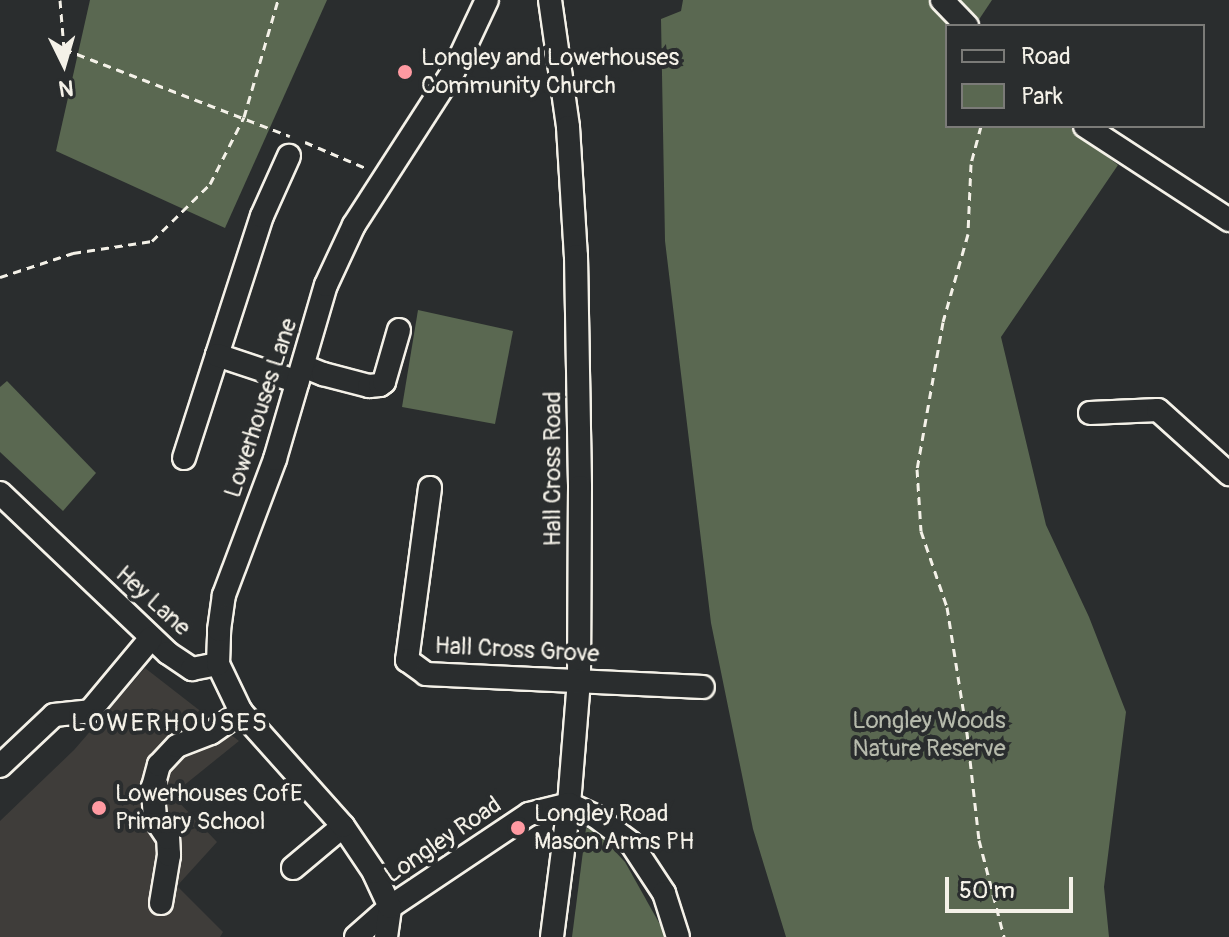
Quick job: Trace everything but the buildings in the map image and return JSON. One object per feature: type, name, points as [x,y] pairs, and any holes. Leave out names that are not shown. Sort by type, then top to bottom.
[{"type":"street","name":"Lowerhouses Lane","points":[[218,664],[224,595],[275,459],[326,285],[354,225],[454,70],[487,0]]},
{"type":"street","name":"Hall Cross Road","points":[[550,0],[568,127],[576,256],[579,680],[569,804],[552,937]]},
{"type":"street","points":[[942,0],[965,24]]},
{"type":"street","points":[[1088,128],[1229,220]]},
{"type":"street","points":[[184,458],[262,216],[289,156]]},
{"type":"street","points":[[217,355],[300,374],[323,374],[380,385],[384,382],[399,330]]},
{"type":"street","points":[[1090,413],[1158,410],[1229,474]]},
{"type":"street","name":"Hall Cross Grove","points":[[430,488],[407,660],[426,674],[703,687]]},
{"type":"street","name":"Hey Lane","points":[[0,493],[151,638],[192,669],[218,664]]},
{"type":"street","points":[[0,766],[54,715],[90,711],[151,638]]},
{"type":"street","points":[[218,664],[241,712],[343,826],[374,872],[390,907],[386,937]]},
{"type":"street","points":[[161,903],[169,855],[168,838],[155,819],[153,787],[159,765],[177,746],[211,733],[241,712]]},
{"type":"street","points":[[569,804],[595,816],[631,843],[664,893],[678,937]]},
{"type":"street","name":"Longley Road","points":[[356,937],[390,907],[529,814],[569,804]]},
{"type":"street","points":[[293,868],[343,826]]},
{"type":"path","points":[[60,0],[64,49],[244,117],[386,177]]},
{"type":"path","points":[[0,277],[73,253],[152,241],[210,184],[244,117],[278,0]]},
{"type":"path","points":[[980,128],[971,164],[968,234],[943,322],[917,469],[921,531],[947,607],[967,733],[979,840],[1004,937]]},
{"type":"shaded area","name":"Lowerhouses CofE Primary School","points":[[145,668],[239,741],[172,795],[217,842],[177,886],[223,932],[220,937],[0,937],[0,821],[74,750]]},
{"type":"green space","points":[[90,0],[327,0],[225,228],[56,151]]},
{"type":"green space","name":"Longley Woods Nature Reserve","points":[[683,0],[932,0],[955,24],[945,24],[945,128],[1071,128],[1118,165],[1001,337],[1046,525],[1089,617],[1126,712],[1104,887],[1109,937],[786,937],[753,829],[711,623],[665,241],[661,19],[681,11]]},
{"type":"green space","points":[[952,0],[992,0],[976,24]]},
{"type":"green space","points":[[418,310],[513,331],[495,424],[402,407]]},
{"type":"green space","points":[[7,381],[96,473],[63,511],[0,452],[0,387]]},
{"type":"green space","points":[[586,828],[595,830],[625,862],[667,937],[572,937]]},
{"type":"place","name":"Longley and Lowerhouses Community Church","points":[[405,72]]},
{"type":"place","name":"Lowerhouses CofE Primary School","points":[[99,808]]},
{"type":"place","name":"Longley Road Mason Arms PH","points":[[518,828]]},
{"type":"district","name":"LOWERHOUSES","points":[[170,724]]}]
